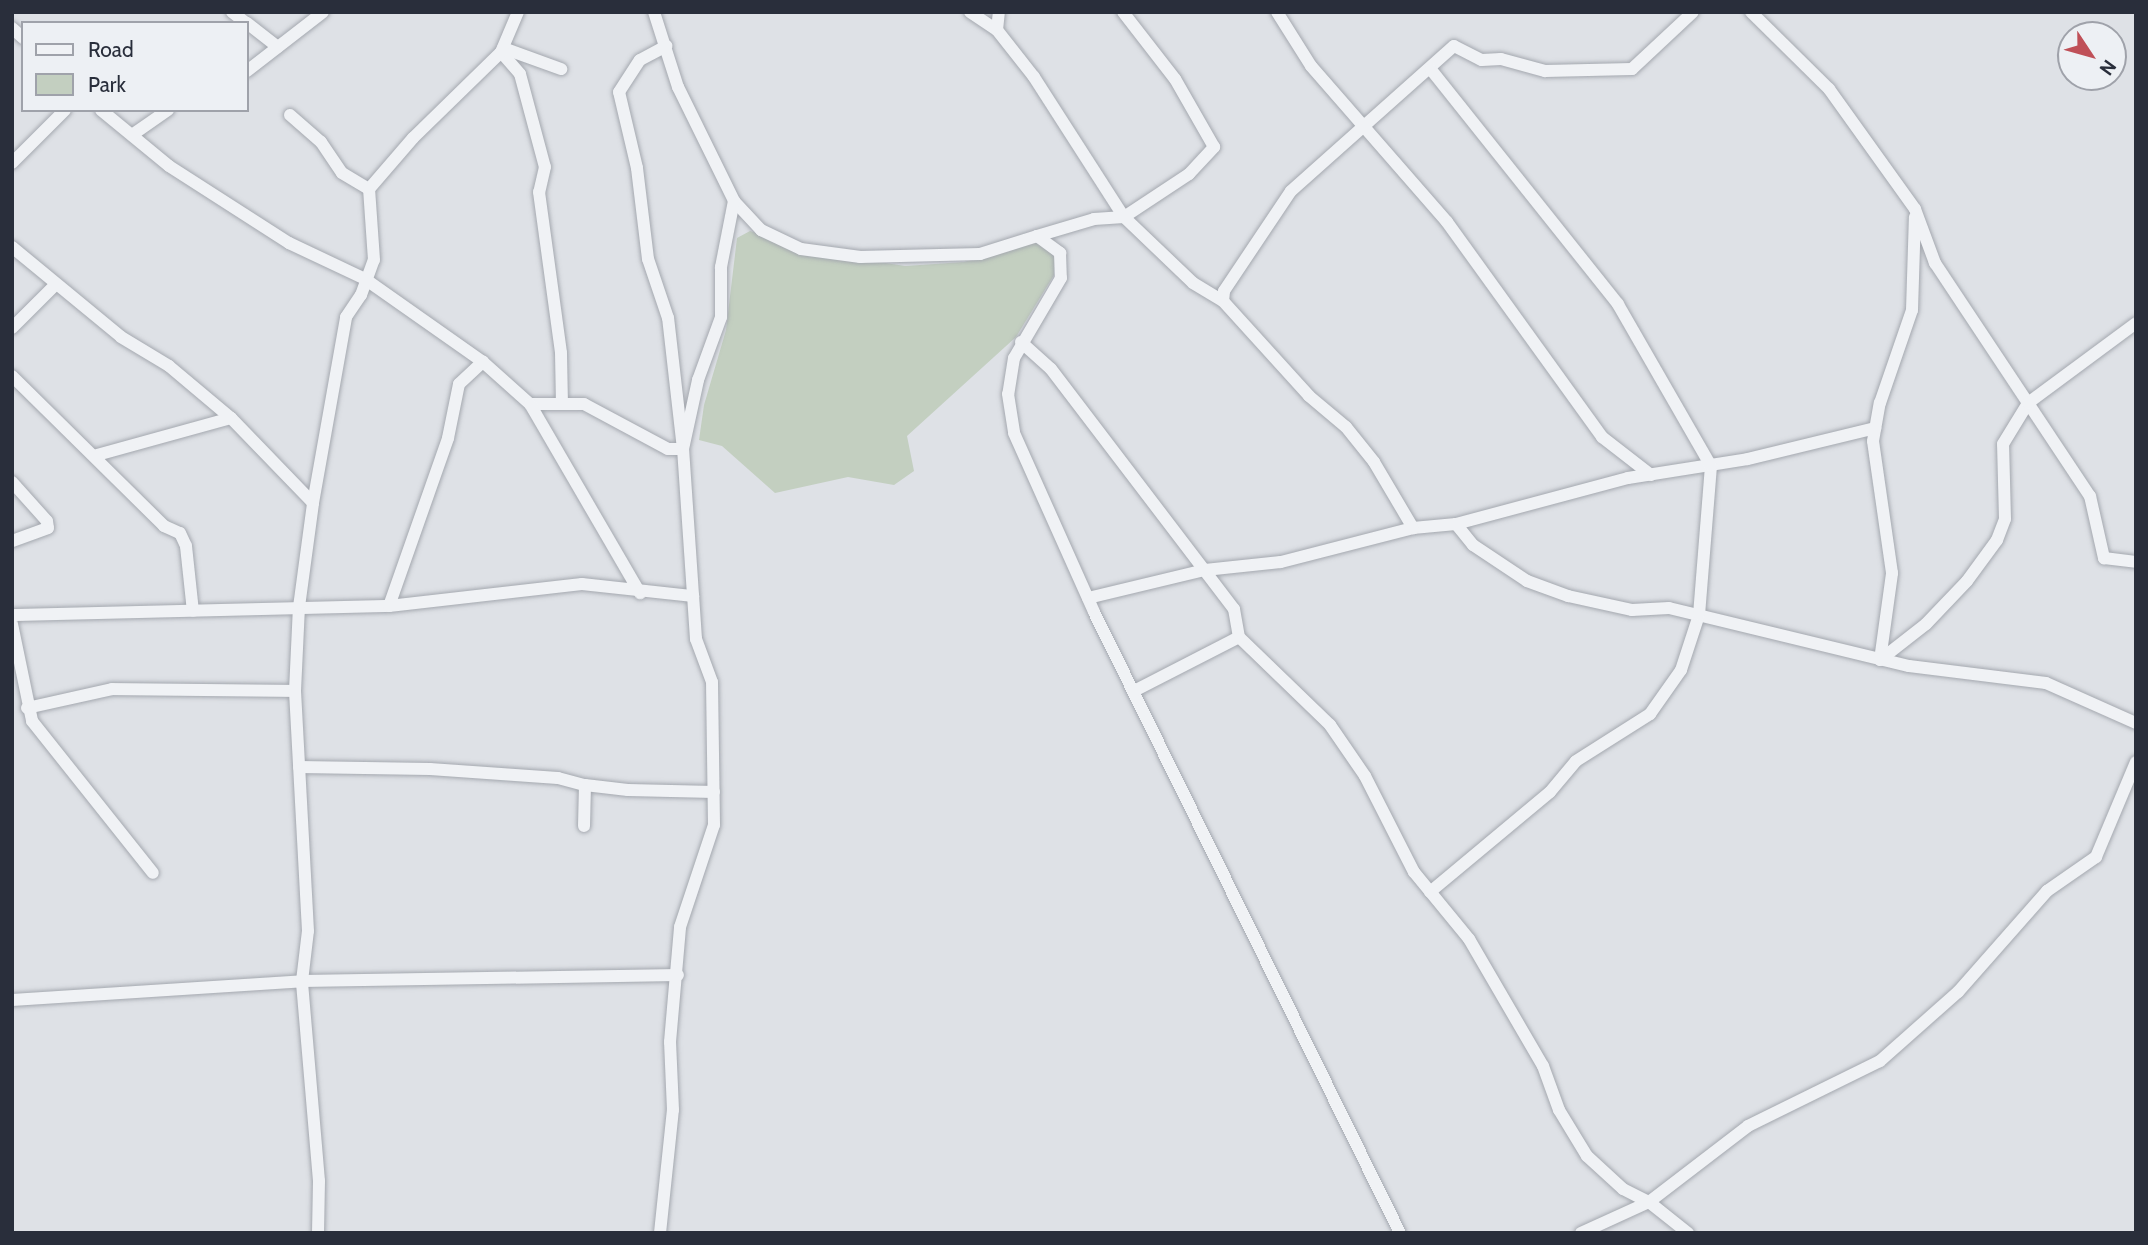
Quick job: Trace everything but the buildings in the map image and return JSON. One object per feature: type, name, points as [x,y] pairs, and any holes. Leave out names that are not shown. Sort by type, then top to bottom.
[{"type":"street","points":[[248,70],[323,12]]},
{"type":"street","points":[[318,1233],[319,1181],[302,981],[308,931],[295,691],[299,607],[313,503],[346,317],[361,295],[374,260],[369,189],[413,138],[502,50],[518,12]]},
{"type":"street","points":[[654,12],[678,86],[734,201],[761,230],[801,249],[860,257],[980,254],[1094,219],[1124,217],[1189,174],[1214,147],[1175,79],[1123,12]]},
{"type":"street","points":[[970,12],[997,30],[1034,77],[1124,217],[1193,284],[1223,302],[1309,396],[1346,427],[1374,462],[1413,528]]},
{"type":"street","points":[[997,30],[999,12]]},
{"type":"street","points":[[1278,12],[1311,66],[1447,222],[1602,437],[1651,475]]},
{"type":"street","points":[[1223,302],[1224,291],[1291,191],[1431,70],[1454,46],[1482,60],[1501,59],[1545,71],[1632,69],[1693,12]]},
{"type":"street","points":[[1751,12],[1829,89],[1915,209],[1935,263],[2090,496],[2104,558],[2136,562]]},
{"type":"street","points":[[248,24],[278,47]]},
{"type":"street","points":[[660,1233],[673,1111],[670,1042],[678,975],[680,928],[713,825],[714,792],[712,682],[696,639],[683,449],[668,318],[648,259],[637,167],[619,92],[640,60],[666,46]]},
{"type":"street","points":[[502,50],[561,69]]},
{"type":"street","points":[[502,50],[520,74],[545,167],[539,192],[561,353],[562,404]]},
{"type":"street","points":[[1430,892],[1550,792],[1576,761],[1650,713],[1681,670],[1699,615],[1711,466],[1618,304],[1431,70]]},
{"type":"street","points":[[12,163],[63,112]]},
{"type":"street","points":[[103,112],[169,166],[289,243],[365,279],[483,362],[530,404],[640,593]]},
{"type":"street","points":[[132,135],[165,112]]},
{"type":"street","points":[[290,115],[321,142],[342,173],[369,189]]},
{"type":"street","points":[[683,449],[698,380],[721,317],[721,267],[734,201]]},
{"type":"street","points":[[1880,660],[1892,573],[1876,468],[1875,428],[1912,310],[1915,209]]},
{"type":"street","points":[[1037,236],[1060,253],[1064,266],[1021,342],[1008,394],[1014,433],[1088,598],[1400,1233]]},
{"type":"street","points":[[12,247],[56,284],[232,418],[313,503]]},
{"type":"street","points":[[12,328],[56,284]]},
{"type":"street","points":[[1880,660],[1942,607],[1997,540],[2005,519],[2003,444],[2028,403],[2136,323]]},
{"type":"street","points":[[1021,342],[1051,369],[1234,609],[1239,637],[1330,725],[1365,776],[1414,872],[1469,939],[1543,1066],[1559,1110],[1587,1156],[1623,1189],[1648,1202],[1688,1233]]},
{"type":"street","points":[[389,606],[448,438],[459,384],[483,362]]},
{"type":"street","points":[[12,376],[97,455],[164,526],[180,533],[186,546],[192,611]]},
{"type":"street","points":[[530,404],[584,404],[668,449],[683,449]]},
{"type":"street","points":[[97,455],[232,418]]},
{"type":"street","points":[[1088,598],[1205,570],[1281,562],[1413,528],[1456,524],[1521,503],[1651,475],[1711,466],[1875,428]]},
{"type":"street","points":[[12,482],[47,520],[48,528],[12,541]]},
{"type":"street","points":[[1456,524],[1473,545],[1527,581],[1611,607],[1669,608],[1793,635],[1880,660],[2046,683],[2136,723]]},
{"type":"street","points":[[12,615],[389,606],[582,584],[640,593],[693,596]]},
{"type":"street","points":[[12,624],[27,708],[153,873]]},
{"type":"street","points":[[1134,691],[1239,637]]},
{"type":"street","points":[[27,708],[112,689],[295,691]]},
{"type":"street","points":[[1581,1233],[1648,1202],[1748,1126],[1880,1062],[1948,1001],[2047,891],[2096,857],[2136,762]]},
{"type":"street","points":[[299,767],[514,773],[628,790],[714,792]]},
{"type":"street","points":[[584,826],[585,785]]},
{"type":"street","points":[[12,1000],[302,981],[678,975]]},
{"type":"green space","points":[[750,231],[815,252],[905,266],[964,262],[1032,242],[1048,246],[1055,259],[1054,275],[1016,337],[907,436],[914,471],[894,485],[848,477],[775,493],[722,446],[699,440],[704,405],[726,330],[737,238]]}]
